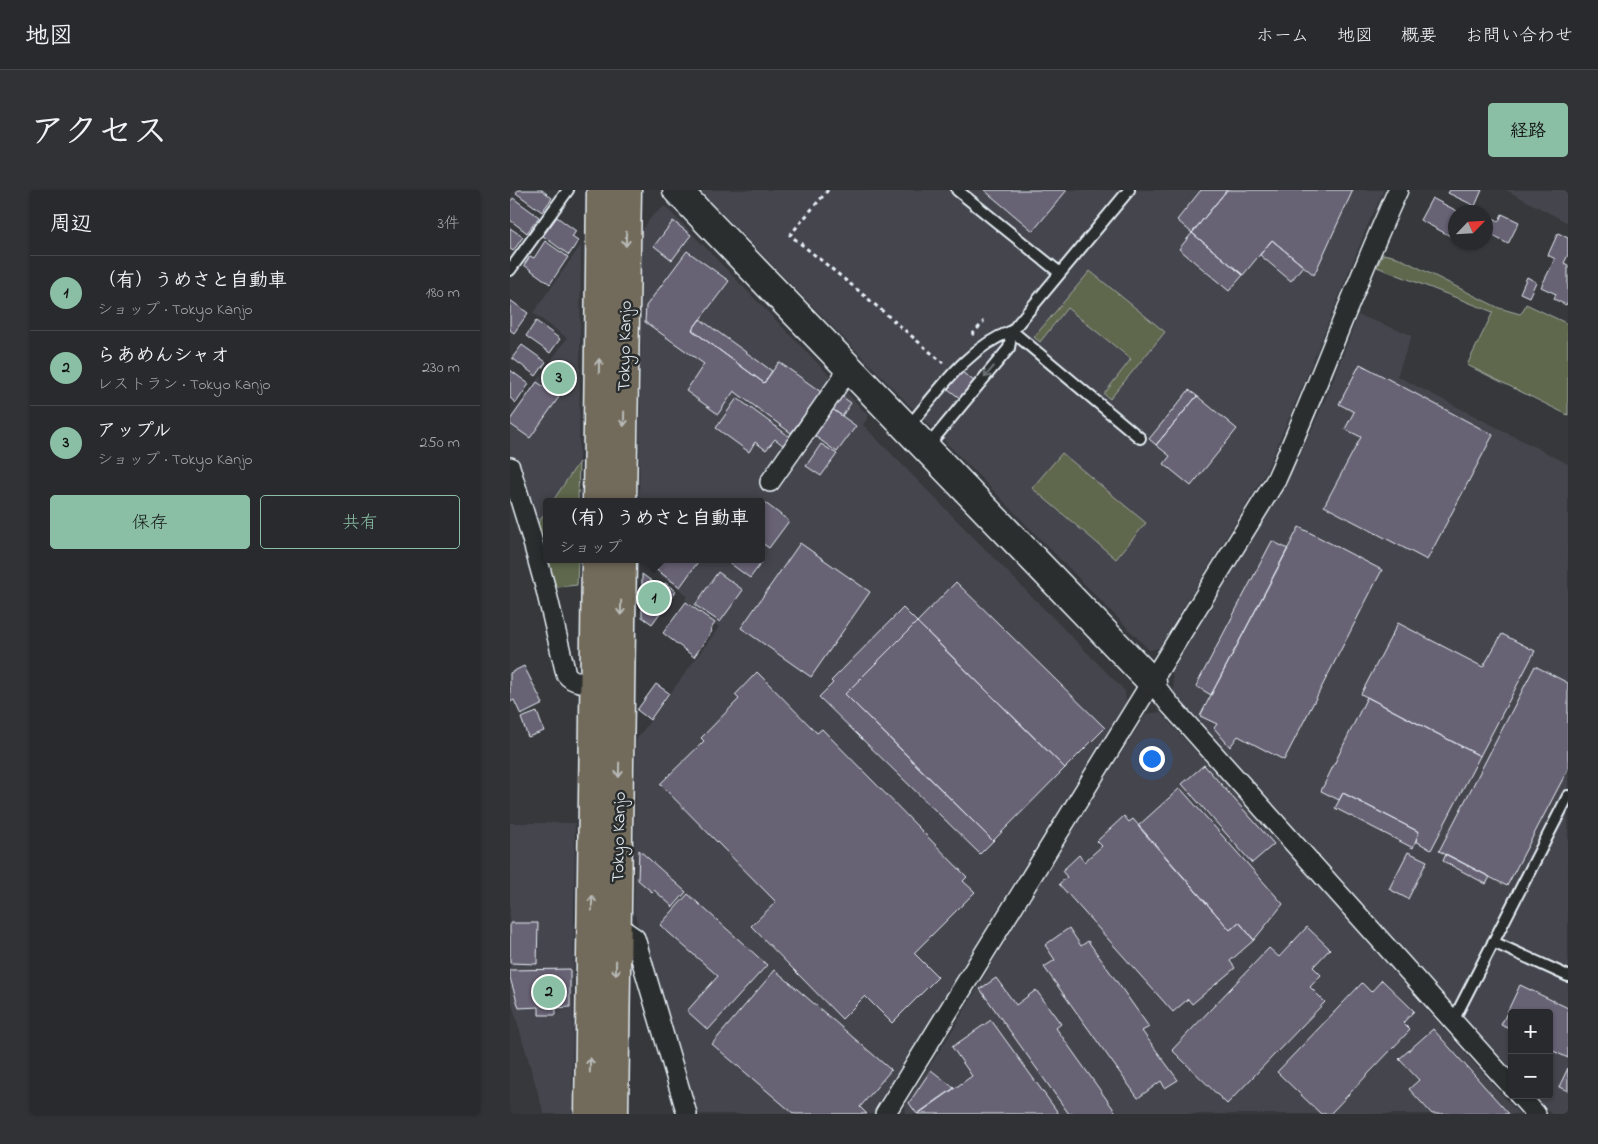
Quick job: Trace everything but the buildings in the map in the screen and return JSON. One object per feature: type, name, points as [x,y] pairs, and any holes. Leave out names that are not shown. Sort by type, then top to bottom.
[{"type":"highway","name":"Tokyo Kanjo","points":[[597,498],[601,190]]},
{"type":"highway","name":"Tokyo Kanjo","points":[[622,498],[626,190]]},
{"type":"highway","name":"Tokyo Kanjo","points":[[596,563],[607,683],[616,925],[614,1114]]},
{"type":"highway","name":"Tokyo Kanjo","points":[[589,1114],[607,683],[622,563]]},
{"type":"street","points":[[677,190],[1152,682],[1178,714],[1508,1083]]},
{"type":"street","points":[[890,1111],[1276,480],[1319,380],[1374,241],[1398,190]]},
{"type":"street","points":[[770,482],[849,370]]},
{"type":"street","points":[[510,467],[537,556],[566,674],[575,682],[607,683]]},
{"type":"street","points":[[616,925],[635,938],[687,1114]]},
{"type":"street","points":[[1523,1099],[1536,1114]]},
{"type":"lane","points":[[510,270],[568,190]]},
{"type":"lane","points":[[957,190],[1060,273]]},
{"type":"lane","points":[[926,448],[1009,348],[1012,331],[1128,190]]},
{"type":"lane","points":[[907,428],[959,367],[996,337],[1012,331]]},
{"type":"lane","points":[[1012,331],[1140,438]]},
{"type":"lane","points":[[1453,1021],[1568,796]]},
{"type":"lane","points":[[1493,942],[1568,976]]},
{"type":"path","points":[[828,190],[790,236],[859,291],[947,367]]},
{"type":"shaded area","points":[[699,190],[1384,190],[1265,474],[1159,648],[1149,650]]},
{"type":"shaded area","points":[[1506,190],[1568,190],[1568,223]]},
{"type":"shaded area","points":[[665,206],[831,377],[841,392],[845,391],[869,416],[863,425],[1125,691],[1126,702],[873,1114],[694,1114],[634,912],[636,740],[719,627],[685,600],[687,596],[682,591],[644,563],[765,563],[765,498],[639,498],[642,230],[652,216]]},
{"type":"shaded area","points":[[581,245],[579,462],[555,498],[543,498],[543,515],[533,530],[510,454],[510,418],[567,338],[533,313]]},
{"type":"shaded area","points":[[1358,315],[1412,335],[1397,376],[1568,464],[1568,1114],[1551,1114],[1538,1099],[1553,1099],[1553,1009],[1508,1009],[1508,1066],[1174,693],[1172,671],[1285,484],[1300,456],[1330,388]]},
{"type":"shaded area","points":[[1160,712],[1318,886],[1519,1114],[905,1114],[906,1103],[952,1031],[1040,882],[1146,714]]},
{"type":"shaded area","points":[[510,823],[575,823],[572,1114],[544,1114],[510,997]]},
{"type":"green space","points":[[1383,254],[1397,257],[1499,308],[1520,314],[1526,304],[1568,324],[1568,415],[1467,365],[1493,312],[1377,267]]},
{"type":"green space","points":[[1090,271],[1165,332],[1110,399],[1104,394],[1131,359],[1067,308],[1040,342],[1034,337]]},
{"type":"green space","points":[[1062,453],[1146,523],[1116,559],[1032,488]]},
{"type":"green space","points":[[579,462],[578,498],[555,498]]},
{"type":"green space","points":[[543,516],[543,563],[578,563],[577,585],[549,588],[533,531]]},
{"type":"place","name":"アップル","points":[[559,378]]},
{"type":"place","name":"（有）うめさと自動車","points":[[654,598]]},
{"type":"place","name":"らあめんシャオ","points":[[549,992]]}]
